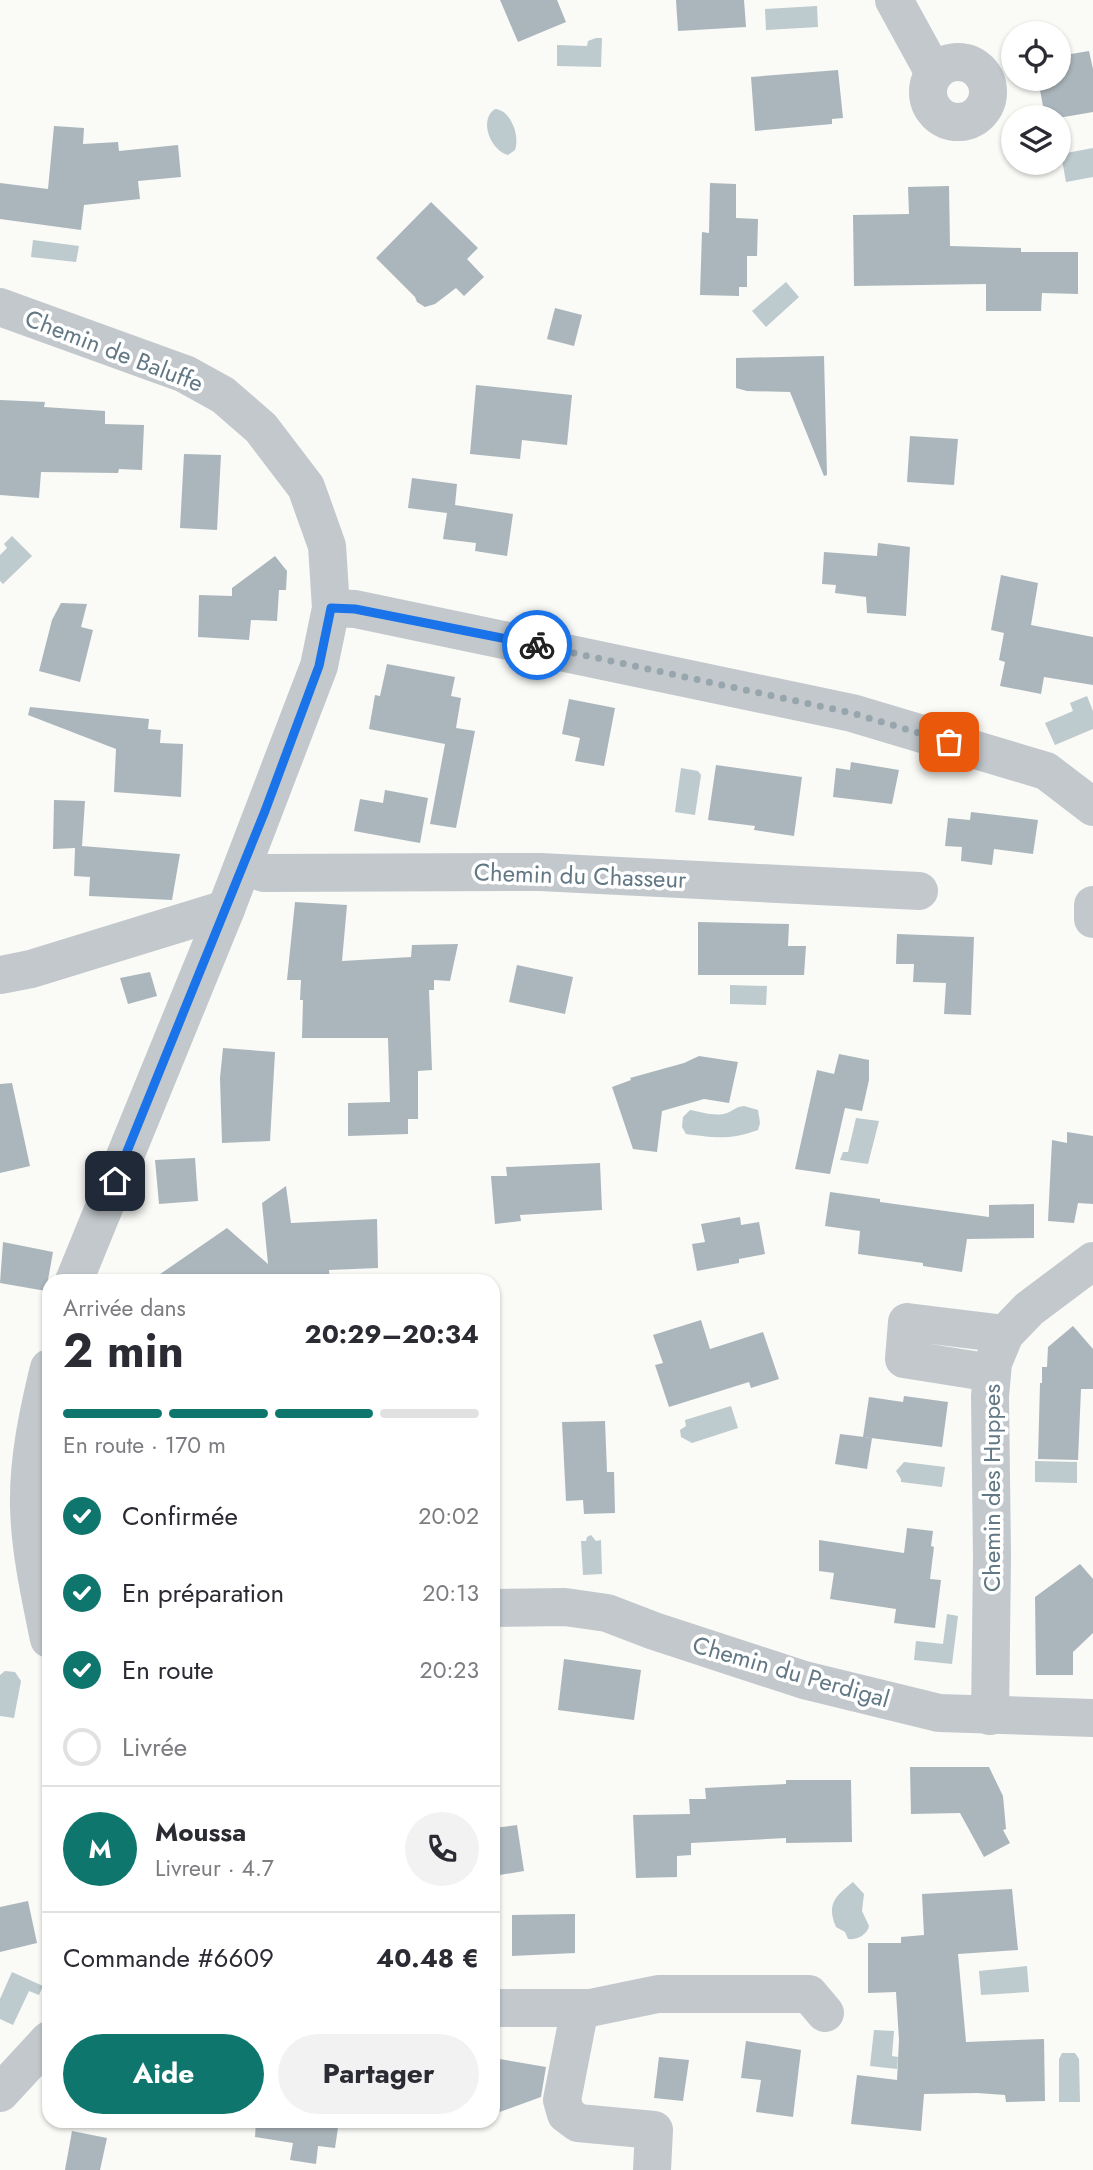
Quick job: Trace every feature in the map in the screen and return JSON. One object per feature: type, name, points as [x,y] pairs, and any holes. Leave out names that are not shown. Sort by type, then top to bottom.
[{"type":"street","points":[[894,0],[934,73]]},
{"type":"street","name":"Chemin de Baluffe","points":[[0,307],[185,374],[223,395],[261,428],[306,487],[327,546],[331,608],[319,666],[226,909],[77,1274]]},
{"type":"street","points":[[331,608],[355,609],[852,713],[1046,771],[1093,807]]},
{"type":"street","name":"Chemin du Chasseur","points":[[243,866],[264,873],[540,872],[919,891]]},
{"type":"street","points":[[1093,905],[1093,919]]},
{"type":"street","points":[[0,975],[31,969],[226,909]]},
{"type":"street","name":"Chemin des Huppes","points":[[989,1716],[992,1557],[990,1396],[993,1363],[1005,1334],[1030,1309],[1093,1261]]},
{"type":"street","points":[[992,1373],[904,1359],[907,1322],[1005,1334]]},
{"type":"street","points":[[42,1397],[36,1422],[26,1505],[42,1604]]},
{"type":"street","name":"Chemin du Perdigal","points":[[500,1608],[565,1606],[607,1613],[653,1631],[804,1680],[939,1713],[1093,1718]]},
{"type":"street","points":[[500,2008],[580,2008],[658,1994],[809,1994],[825,2013]]},
{"type":"street","points":[[580,2008],[562,2100],[566,2114],[578,2123],[654,2130],[652,2170]]},
{"type":"street","points":[[0,2093],[42,2048]]},
{"type":"shaded area","points":[[817,6],[818,27],[766,30],[765,9]]},
{"type":"shaded area","points":[[602,38],[601,67],[557,66],[557,45],[587,46],[588,41]]},
{"type":"shaded area","points":[[495,109],[506,114],[515,131],[515,150],[508,155],[496,148],[489,135],[487,120]]},
{"type":"shaded area","points":[[1093,148],[1093,177],[1066,182],[1065,175],[1071,175],[1071,152]]},
{"type":"shaded area","points":[[33,240],[79,246],[76,262],[31,257]]},
{"type":"shaded area","points":[[786,282],[799,297],[766,327],[752,311]]},
{"type":"shaded area","points":[[12,536],[32,556],[3,584],[0,581],[0,555],[7,548],[4,544]]},
{"type":"shaded area","points":[[1087,696],[1093,711],[1093,729],[1055,745],[1045,723],[1073,711],[1070,703]]},
{"type":"shaded area","points":[[681,768],[698,771],[701,775],[695,815],[675,812]]},
{"type":"shaded area","points":[[730,985],[767,986],[766,1005],[730,1004]]},
{"type":"shaded area","points":[[744,1106],[758,1110],[758,1130],[731,1137],[714,1137],[686,1134],[682,1127],[683,1117],[690,1110],[718,1114]]},
{"type":"shaded area","points":[[856,1118],[879,1121],[868,1164],[840,1160],[843,1152],[848,1152]]},
{"type":"shaded area","points":[[731,1406],[738,1428],[692,1443],[681,1437],[680,1430],[686,1426],[685,1420]]},
{"type":"shaded area","points":[[1035,1461],[1077,1462],[1077,1483],[1035,1482]]},
{"type":"shaded area","points":[[904,1462],[945,1467],[942,1487],[901,1482],[896,1471]]},
{"type":"shaded area","points":[[591,1535],[596,1541],[601,1540],[602,1574],[583,1575],[581,1541],[586,1541]]},
{"type":"shaded area","points":[[947,1614],[958,1616],[952,1664],[914,1660],[916,1641],[943,1644]]},
{"type":"shaded area","points":[[5,1671],[15,1672],[21,1681],[14,1718],[0,1716],[0,1675]]},
{"type":"shaded area","points":[[853,1882],[864,1894],[862,1911],[869,1926],[861,1936],[848,1939],[845,1932],[836,1927],[832,1912],[834,1901]]},
{"type":"shaded area","points":[[1027,1966],[1029,1992],[981,1995],[979,1971]]},
{"type":"shaded area","points":[[12,1972],[42,1986],[39,1995],[29,1991],[13,2025],[0,2019],[0,1999]]},
{"type":"shaded area","points":[[874,2030],[894,2031],[892,2056],[898,2057],[897,2069],[870,2066]]},
{"type":"shaded area","points":[[1062,2053],[1075,2053],[1079,2059],[1080,2102],[1059,2102],[1059,2059]]},
{"type":"building","points":[[500,0],[557,0],[566,22],[518,42]]},
{"type":"building","points":[[676,0],[744,0],[746,27],[678,31]]},
{"type":"building","points":[[1089,51],[1093,69],[1093,112],[1071,116],[1071,105],[1043,105],[1040,91],[1071,91],[1071,54]]},
{"type":"building","points":[[838,70],[843,118],[832,119],[832,124],[755,131],[751,77]]},
{"type":"building","points":[[54,126],[84,128],[83,144],[118,142],[119,151],[178,145],[181,177],[138,181],[140,199],[84,205],[81,230],[0,219],[0,183],[48,189]]},
{"type":"building","points":[[710,183],[736,184],[736,218],[758,219],[757,256],[747,256],[747,287],[739,287],[739,296],[700,295],[702,232],[709,233]]},
{"type":"building","points":[[949,186],[950,246],[1021,248],[1021,252],[1078,252],[1078,294],[1042,293],[1041,311],[986,311],[986,284],[854,286],[853,215],[909,214],[908,187]]},
{"type":"building","points":[[431,202],[478,248],[467,259],[484,277],[464,296],[456,288],[435,304],[425,307],[417,302],[376,258]]},
{"type":"building","points":[[555,308],[582,315],[574,346],[547,339]]},
{"type":"building","points":[[824,356],[827,475],[824,476],[790,392],[747,391],[736,388],[736,358]]},
{"type":"building","points":[[476,385],[572,395],[567,445],[522,440],[520,459],[470,454]]},
{"type":"building","points":[[0,400],[45,402],[44,407],[105,411],[105,424],[144,425],[142,470],[119,469],[118,473],[41,472],[39,498],[0,495]]},
{"type":"building","points":[[910,436],[958,439],[954,485],[907,482]]},
{"type":"building","points":[[184,454],[221,455],[217,530],[180,528]]},
{"type":"building","points":[[412,478],[457,484],[455,505],[513,514],[507,556],[475,551],[476,543],[443,539],[447,513],[408,508]]},
{"type":"building","points":[[878,543],[910,547],[906,616],[867,613],[866,597],[835,593],[836,585],[822,584],[824,552],[877,556]]},
{"type":"building","points":[[275,556],[287,571],[286,590],[279,590],[277,621],[251,620],[249,640],[198,637],[199,595],[232,596],[232,588]]},
{"type":"building","points":[[1001,575],[1038,583],[1031,625],[1093,637],[1093,685],[1044,677],[1041,694],[1000,686],[1005,662],[999,660],[1004,633],[991,630]]},
{"type":"building","points":[[61,603],[87,604],[81,627],[93,630],[80,682],[39,671],[52,620]]},
{"type":"building","points":[[387,664],[455,677],[451,696],[461,698],[456,728],[475,731],[456,828],[430,824],[445,744],[369,729],[375,695],[380,696]]},
{"type":"building","points":[[569,699],[615,708],[604,766],[575,761],[580,738],[562,734]]},
{"type":"building","points":[[30,707],[149,719],[148,729],[161,730],[160,743],[183,744],[181,797],[114,792],[116,749],[28,715]]},
{"type":"building","points":[[851,762],[899,770],[892,804],[833,797],[836,768],[850,770]]},
{"type":"building","points":[[716,765],[802,777],[794,836],[754,830],[755,826],[708,820]]},
{"type":"building","points":[[385,790],[428,798],[420,843],[354,831],[360,799],[383,803]]},
{"type":"building","points":[[54,800],[85,801],[82,846],[180,854],[172,900],[89,896],[90,877],[74,876],[75,848],[53,849]]},
{"type":"building","points":[[971,812],[1038,820],[1033,854],[994,849],[992,865],[961,861],[962,847],[945,846],[948,818],[970,820]]},
{"type":"building","points":[[295,902],[347,905],[342,961],[411,957],[412,945],[458,944],[450,981],[434,980],[434,990],[429,990],[432,1070],[418,1071],[418,1119],[408,1119],[408,1134],[348,1136],[348,1103],[390,1102],[388,1038],[302,1038],[301,980],[287,980]]},
{"type":"building","points":[[698,922],[789,924],[788,946],[806,946],[804,975],[698,975]]},
{"type":"building","points":[[897,934],[974,937],[971,1015],[944,1014],[946,983],[913,982],[914,964],[896,964]]},
{"type":"building","points":[[517,965],[573,977],[565,1014],[509,1002]]},
{"type":"building","points":[[150,972],[157,996],[128,1004],[120,978]]},
{"type":"building","points":[[223,1048],[275,1052],[270,1141],[222,1143],[220,1078]]},
{"type":"building","points":[[839,1054],[869,1060],[869,1080],[862,1111],[845,1108],[830,1174],[795,1169],[817,1070],[834,1074]]},
{"type":"building","points":[[699,1056],[738,1062],[729,1103],[704,1099],[662,1111],[657,1152],[633,1149],[612,1087],[631,1080],[630,1078],[684,1063]]},
{"type":"building","points":[[12,1083],[30,1166],[0,1173],[0,1084]]},
{"type":"building","points":[[1067,1132],[1093,1136],[1093,1204],[1078,1203],[1074,1223],[1048,1221],[1052,1140],[1067,1143]]},
{"type":"building","points":[[195,1158],[198,1201],[159,1204],[155,1160]]},
{"type":"building","points":[[600,1163],[602,1210],[520,1215],[521,1221],[495,1224],[491,1176],[507,1176],[506,1167]]},
{"type":"building","points":[[286,1186],[291,1223],[377,1219],[378,1268],[329,1270],[329,1274],[160,1274],[227,1228],[268,1264],[262,1203]]},
{"type":"building","points":[[830,1192],[880,1199],[880,1202],[989,1217],[989,1205],[1034,1204],[1034,1238],[967,1239],[962,1272],[923,1266],[923,1263],[858,1254],[860,1231],[825,1226]]},
{"type":"building","points":[[740,1217],[741,1225],[759,1222],[765,1254],[739,1259],[739,1263],[697,1271],[692,1244],[705,1242],[701,1224]]},
{"type":"building","points":[[3,1242],[53,1252],[49,1274],[42,1274],[42,1290],[0,1283]]},
{"type":"building","points":[[701,1320],[710,1349],[763,1332],[779,1379],[751,1388],[749,1382],[669,1407],[655,1365],[663,1363],[653,1335]]},
{"type":"building","points":[[1073,1326],[1093,1349],[1093,1389],[1081,1389],[1078,1460],[1038,1459],[1042,1367],[1047,1367],[1048,1347]]},
{"type":"building","points":[[904,1396],[948,1402],[942,1447],[863,1437],[869,1397],[903,1402]]},
{"type":"building","points":[[605,1421],[607,1472],[614,1472],[615,1513],[584,1514],[583,1500],[566,1501],[562,1422]]},
{"type":"building","points":[[840,1434],[872,1438],[867,1469],[835,1464]]},
{"type":"building","points":[[907,1528],[933,1531],[930,1579],[941,1580],[935,1628],[894,1623],[896,1609],[830,1599],[834,1573],[819,1571],[819,1540],[904,1553]]},
{"type":"building","points":[[1080,1564],[1093,1579],[1093,1633],[1073,1652],[1073,1675],[1036,1675],[1035,1597]]},
{"type":"building","points":[[564,1659],[641,1670],[634,1720],[558,1710]]},
{"type":"building","points":[[910,1767],[989,1767],[1003,1796],[1006,1829],[1003,1830],[1010,1843],[984,1857],[960,1813],[911,1814]]},
{"type":"building","points":[[786,1780],[851,1780],[852,1842],[786,1843],[786,1838],[691,1843],[691,1855],[677,1856],[677,1877],[636,1878],[633,1815],[690,1814],[689,1799],[706,1799],[705,1788],[786,1784]]},
{"type":"building","points":[[517,1825],[524,1871],[500,1875],[500,1827]]},
{"type":"building","points":[[1012,1889],[1018,1950],[958,1954],[966,2042],[1044,2039],[1045,2101],[1006,2102],[1005,2095],[977,2093],[924,2094],[921,2131],[851,2124],[857,2075],[897,2080],[899,2040],[896,1992],[868,1993],[868,1943],[901,1943],[901,1937],[924,1935],[922,1894]]},
{"type":"building","points":[[28,1901],[37,1943],[0,1952],[0,1907]]},
{"type":"building","points":[[575,1914],[575,1953],[512,1956],[512,1915]]},
{"type":"building","points":[[746,2041],[801,2050],[793,2117],[756,2112],[761,2080],[741,2078]]},
{"type":"building","points":[[659,2057],[689,2060],[683,2101],[654,2098]]},
{"type":"building","points":[[500,2059],[546,2067],[541,2097],[500,2112]]},
{"type":"building","points":[[256,2128],[338,2128],[335,2148],[318,2146],[316,2164],[290,2160],[293,2143],[255,2137]]},
{"type":"building","points":[[72,2131],[107,2138],[100,2170],[65,2170]]},
{"type":"way so far","points":[[537,645],[852,713],[949,742]]},
{"type":"route","points":[[115,1181],[265,811],[319,666],[331,608],[355,609],[537,645]]}]
